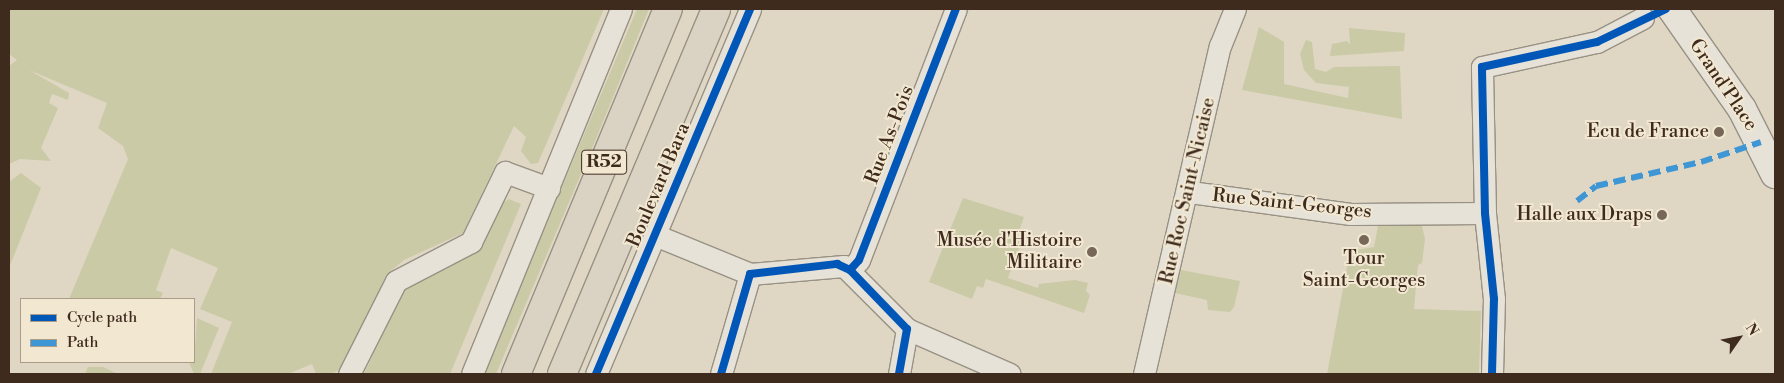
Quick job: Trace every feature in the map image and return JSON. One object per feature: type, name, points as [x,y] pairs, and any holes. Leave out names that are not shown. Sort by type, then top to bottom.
[{"type":"main road","name":"R52","points":[[521,368],[668,9]]},
{"type":"main road","name":"Boulevard Bara","points":[[562,374],[716,9]]},
{"type":"street","points":[[472,374],[620,9]]},
{"type":"street","name":"Boulevard Bara","points":[[596,374],[750,9]]},
{"type":"street","name":"Rue As-Pois","points":[[850,270],[859,260],[956,9]]},
{"type":"street","name":"Rue Roc Saint-Nicaise","points":[[1144,374],[1190,192],[1220,46],[1235,9]]},
{"type":"street","points":[[1492,374],[1490,269],[1485,213],[1482,67],[1597,42],[1659,12]]},
{"type":"street","name":"Grand'Place","points":[[1659,12],[1742,108],[1774,166]]},
{"type":"street","points":[[349,374],[396,281],[471,242],[505,172],[549,188]]},
{"type":"street","name":"Rue Saint-Georges","points":[[1190,192],[1350,214],[1485,213]]},
{"type":"street","points":[[656,235],[750,274],[837,264],[850,270],[907,329],[1010,374]]},
{"type":"street","points":[[721,374],[750,274]]},
{"type":"street","points":[[899,374],[907,329]]},
{"type":"green space","points":[[9,9],[604,9],[538,163],[531,164],[521,151],[526,137],[514,126],[463,233],[404,260],[386,275],[363,329],[341,369],[331,374],[316,374],[312,364],[288,374],[211,374],[232,322],[200,309],[218,268],[171,248],[156,290],[163,293],[160,298],[69,298],[128,159],[123,146],[98,128],[107,103],[29,70],[69,93],[68,100],[52,94],[49,103],[58,108],[41,148],[51,161],[20,159],[9,164],[9,66],[17,60],[9,54]]},
{"type":"green space","points":[[637,9],[649,9],[598,134],[496,374],[483,374]]},
{"type":"green space","points":[[1259,27],[1284,42],[1284,84],[1348,98],[1349,87],[1316,83],[1304,70],[1300,54],[1306,40],[1312,42],[1315,69],[1326,72],[1334,67],[1400,66],[1402,119],[1242,90]]},
{"type":"green space","points":[[1349,28],[1405,33],[1404,51],[1330,56],[1332,44],[1347,41],[1350,45]]},
{"type":"green space","points":[[21,173],[41,188],[9,268],[9,182]]},
{"type":"green space","points":[[963,198],[1024,217],[1016,239],[1022,241],[1008,278],[1038,288],[1039,284],[1075,280],[1088,283],[1086,291],[1090,295],[1084,313],[986,279],[983,288],[977,286],[972,299],[929,282]]},
{"type":"green space","points":[[509,199],[521,204],[450,374],[364,374],[406,284],[477,248],[501,204]]},
{"type":"green space","points":[[1421,222],[1425,239],[1422,263],[1418,265],[1414,309],[1481,311],[1479,374],[1327,374],[1350,251],[1374,247],[1378,226]]},
{"type":"green space","points":[[1181,270],[1240,281],[1234,307],[1230,312],[1208,310],[1207,300],[1175,293]]},
{"type":"green space","points":[[197,318],[219,328],[200,374],[194,374],[189,363],[195,363]]},
{"type":"green space","points":[[88,367],[103,367],[118,374],[85,374]]},
{"type":"marked path","points":[[1577,201],[1596,186],[1701,162],[1761,142]]},
{"type":"cycle path","points":[[596,374],[750,9]]},
{"type":"cycle path","points":[[850,270],[859,260],[956,9]]},
{"type":"cycle path","points":[[1492,374],[1494,299],[1485,213],[1482,67],[1597,42],[1666,9]]},
{"type":"cycle path","points":[[721,374],[750,274],[837,264],[850,270],[907,329],[899,374]]},
{"type":"place","name":"Ecu de France","points":[[1719,132]]},
{"type":"place","name":"Halle aux Draps","points":[[1662,215]]},
{"type":"place","name":"Tour Saint-Georges","points":[[1364,240]]},
{"type":"place","name":"Musée d'Histoire Militaire","points":[[1092,252]]}]
